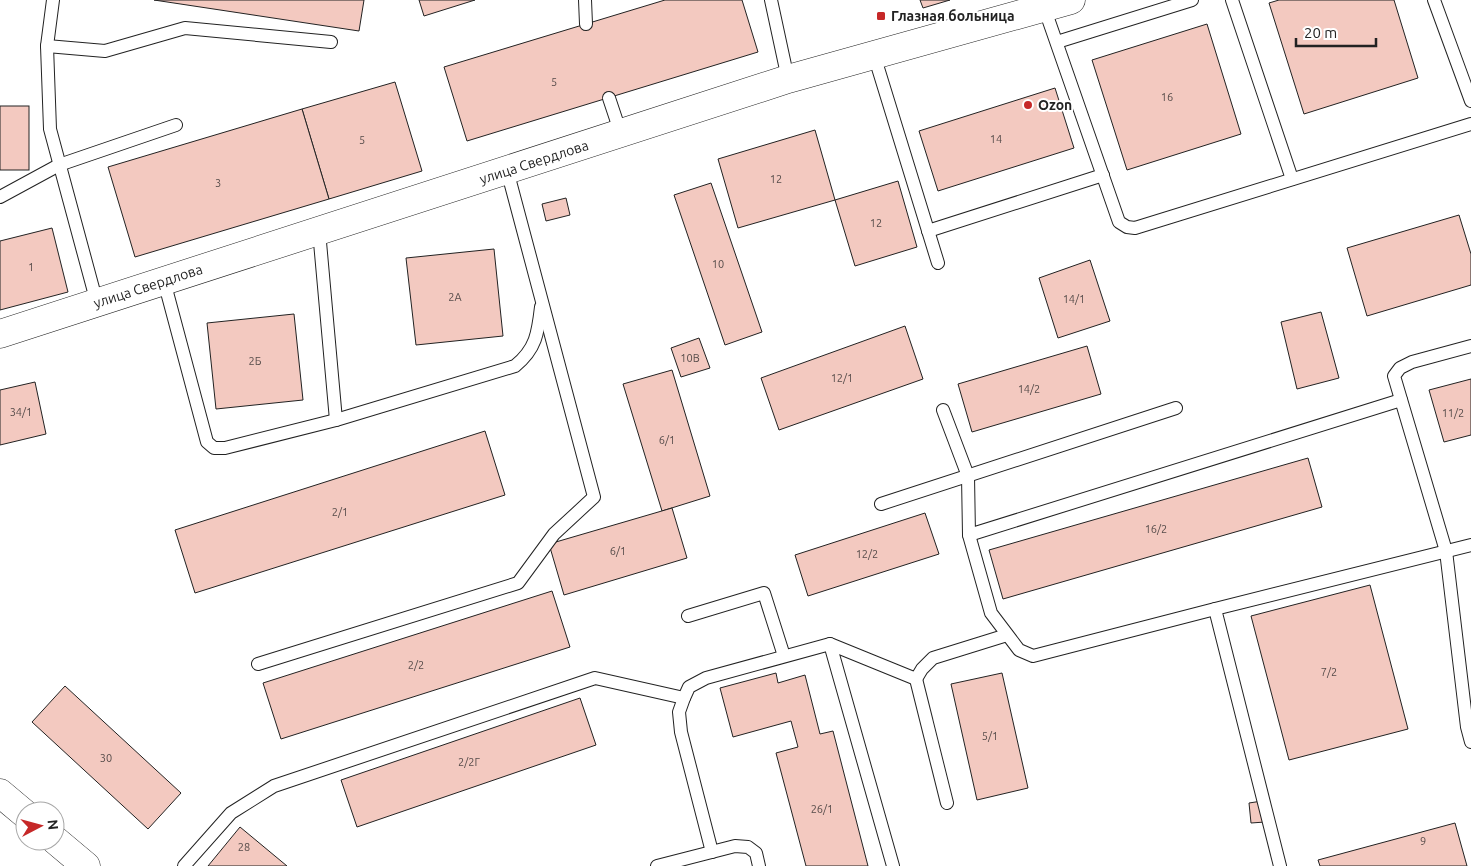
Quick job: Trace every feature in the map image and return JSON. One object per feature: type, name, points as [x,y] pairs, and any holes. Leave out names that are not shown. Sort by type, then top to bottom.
[{"type":"main road","name":"улица Свердлова","points":[[0,334],[788,79],[1070,0]]},
{"type":"main road","points":[[0,793],[15,806]]},
{"type":"main road","points":[[65,848],[86,866]]},
{"type":"lane","points":[[54,0],[48,46],[50,129],[97,303]]},
{"type":"lane","points":[[585,0],[586,24]]},
{"type":"lane","points":[[771,0],[788,79]]},
{"type":"lane","points":[[1057,42],[1192,0]]},
{"type":"lane","points":[[1232,0],[1292,179]]},
{"type":"lane","points":[[1434,0],[1470,98]]},
{"type":"lane","points":[[1044,7],[1119,222],[1127,227],[1134,228],[1471,124]]},
{"type":"lane","points":[[48,46],[106,51],[185,28],[331,42]]},
{"type":"lane","points":[[874,55],[938,263]]},
{"type":"lane","points":[[609,98],[621,134]]},
{"type":"lane","points":[[0,197],[59,165],[176,125]]},
{"type":"lane","points":[[258,664],[518,583],[554,534],[594,497],[507,170]]},
{"type":"lane","points":[[928,231],[1103,175]]},
{"type":"lane","points":[[319,231],[336,420]]},
{"type":"lane","points":[[164,282],[207,442],[214,448],[225,448],[336,420],[515,366],[526,357],[535,343],[542,302]]},
{"type":"lane","points":[[1471,346],[1412,362],[1400,368],[1394,376],[1446,551],[1471,742]]},
{"type":"lane","points":[[969,535],[1401,400]]},
{"type":"lane","points":[[881,504],[1176,408]]},
{"type":"lane","points":[[943,410],[968,476],[969,535],[991,613],[1019,650],[1033,656],[1471,545]]},
{"type":"lane","points":[[688,616],[764,593],[784,656]]},
{"type":"lane","points":[[1215,609],[1280,866]]},
{"type":"lane","points":[[947,803],[916,679],[922,669],[933,658],[1007,635]]},
{"type":"lane","points":[[712,852],[681,732],[679,712],[689,687],[706,678],[830,644],[916,679]]},
{"type":"lane","points":[[830,644],[893,866]]},
{"type":"lane","points":[[184,866],[231,813],[274,786],[595,678],[684,698]]},
{"type":"lane","points":[[657,866],[735,846],[748,847],[756,853],[759,866]]},
{"type":"building","points":[[154,0],[364,0],[359,31]]},
{"type":"building","points":[[419,0],[475,0],[424,16]]},
{"type":"building","points":[[665,0],[742,0],[758,52],[467,141],[444,67]]},
{"type":"building","points":[[920,0],[950,0],[923,8]]},
{"type":"building","points":[[1279,0],[1394,0],[1418,78],[1304,114],[1269,3]]},
{"type":"building","points":[[1207,24],[1241,134],[1127,170],[1092,60]]},
{"type":"building","points":[[395,82],[422,171],[329,199],[302,109]]},
{"type":"building","points":[[1055,88],[1074,148],[938,191],[919,131]]},
{"type":"building","points":[[0,106],[29,106],[29,170],[0,170]]},
{"type":"building","points":[[302,109],[329,199],[135,257],[108,167]]},
{"type":"building","points":[[815,130],[835,200],[738,228],[718,159]]},
{"type":"building","points":[[898,181],[917,247],[855,266],[835,200]]},
{"type":"building","points":[[711,183],[762,332],[725,345],[674,195]]},
{"type":"building","points":[[566,198],[570,215],[546,221],[542,204]]},
{"type":"building","points":[[1459,215],[1471,254],[1471,285],[1367,316],[1347,248]]},
{"type":"building","points":[[52,228],[68,292],[0,310],[0,241]]},
{"type":"building","points":[[494,249],[503,336],[416,345],[406,258]]},
{"type":"building","points":[[1090,260],[1110,321],[1058,338],[1039,278]]},
{"type":"building","points":[[1321,312],[1339,378],[1297,389],[1281,322]]},
{"type":"building","points":[[294,314],[303,400],[216,409],[207,323]]},
{"type":"building","points":[[905,326],[923,379],[779,430],[761,378]]},
{"type":"building","points":[[699,338],[710,368],[681,377],[671,348]]},
{"type":"building","points":[[1087,346],[1101,394],[972,432],[958,384]]},
{"type":"building","points":[[672,370],[710,496],[662,511],[623,384]]},
{"type":"building","points":[[1471,379],[1471,435],[1444,442],[1429,390]]},
{"type":"building","points":[[35,382],[46,434],[0,445],[0,390]]},
{"type":"building","points":[[485,431],[505,495],[195,593],[175,530]]},
{"type":"building","points":[[1308,458],[1322,507],[1003,599],[989,550]]},
{"type":"building","points":[[672,508],[687,558],[564,595],[549,544]]},
{"type":"building","points":[[925,513],[939,554],[808,596],[795,555]]},
{"type":"building","points":[[1370,585],[1408,729],[1289,760],[1251,616]]},
{"type":"building","points":[[552,591],[570,647],[281,739],[263,683]]},
{"type":"building","points":[[776,673],[778,683],[805,675],[820,734],[833,731],[868,866],[806,866],[776,753],[798,747],[791,721],[733,737],[720,688]]},
{"type":"building","points":[[1002,673],[1028,788],[977,800],[951,684]]},
{"type":"building","points":[[65,686],[181,793],[148,829],[32,722]]},
{"type":"building","points":[[580,698],[596,745],[357,827],[341,780]]},
{"type":"building","points":[[1262,801],[1265,822],[1251,823],[1249,803]]},
{"type":"building","points":[[1455,823],[1467,866],[1320,866],[1318,860]]},
{"type":"building","points":[[240,827],[287,866],[208,866]]},
{"type":"place","name":"Глазная больница","points":[[881,16]]},
{"type":"place","name":"Ozon","points":[[1028,105]]}]
